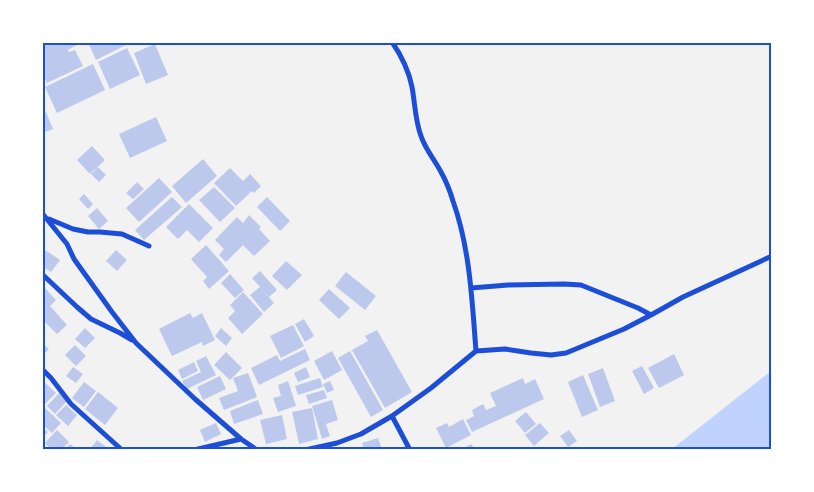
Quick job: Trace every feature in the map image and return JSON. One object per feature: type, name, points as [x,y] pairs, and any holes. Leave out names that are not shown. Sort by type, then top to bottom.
[{"type":"street","points":[[392,42],[412,86],[421,137],[442,174],[462,231],[469,265],[476,350]]},
{"type":"street","points":[[42,213],[67,244],[74,259],[136,343],[188,394],[241,439],[257,450]]},
{"type":"street","points":[[47,218],[73,229],[122,234],[149,246]]},
{"type":"street","points":[[305,450],[337,443],[361,434],[392,416],[431,388],[476,350],[505,349],[530,354],[551,355],[566,352],[624,329],[683,297],[772,256]]},
{"type":"street","points":[[42,274],[91,319],[136,343]]},
{"type":"street","points":[[471,288],[508,285],[580,285],[638,308],[651,316]]},
{"type":"street","points":[[42,370],[51,378],[71,404],[122,450]]},
{"type":"street","points":[[392,416],[410,450]]},
{"type":"street","points":[[194,450],[241,439]]},
{"type":"water","points":[[771,371],[771,449],[672,449]]},
{"type":"building","points":[[42,42],[82,42],[68,50],[69,52],[75,50],[83,66],[47,83],[42,73]]},
{"type":"building","points":[[88,42],[132,42],[96,60]]},
{"type":"building","points":[[155,44],[168,75],[146,84],[134,53]]},
{"type":"building","points":[[127,48],[140,75],[110,89],[98,62]]},
{"type":"building","points":[[93,64],[105,90],[57,113],[45,87]]},
{"type":"building","points":[[42,103],[53,129],[42,133]]},
{"type":"building","points":[[156,117],[167,141],[130,158],[119,134]]},
{"type":"building","points":[[92,146],[105,160],[90,174],[77,160]]},
{"type":"building","points":[[203,159],[217,176],[186,203],[172,186]]},
{"type":"building","points":[[98,167],[106,175],[99,182],[91,174]]},
{"type":"building","points":[[230,168],[243,181],[250,174],[261,186],[254,193],[252,191],[236,206],[214,183]]},
{"type":"building","points":[[159,178],[172,192],[139,222],[126,208]]},
{"type":"building","points":[[137,182],[144,189],[133,199],[126,193]]},
{"type":"building","points":[[214,187],[235,208],[220,222],[199,200]]},
{"type":"building","points":[[84,194],[93,204],[88,209],[79,199]]},
{"type":"building","points":[[172,197],[182,207],[144,240],[135,230]]},
{"type":"building","points":[[267,197],[290,221],[280,231],[257,207]]},
{"type":"building","points":[[189,204],[213,228],[199,242],[187,230],[178,239],[166,227]]},
{"type":"building","points":[[97,208],[108,221],[99,229],[88,216]]},
{"type":"building","points":[[249,215],[261,227],[259,229],[270,241],[254,256],[243,245],[226,262],[219,255],[224,249],[215,240],[237,217],[243,223]]},
{"type":"building","points":[[206,245],[229,271],[209,289],[203,281],[207,277],[191,259]]},
{"type":"building","points":[[42,248],[60,260],[51,272],[42,266]]},
{"type":"building","points":[[116,250],[127,260],[117,271],[106,261]]},
{"type":"building","points":[[286,261],[302,275],[287,290],[272,276]]},
{"type":"building","points":[[260,271],[277,290],[269,297],[252,278]]},
{"type":"building","points":[[346,272],[376,296],[365,310],[335,286]]},
{"type":"building","points":[[230,274],[244,290],[235,298],[221,283]]},
{"type":"building","points":[[44,287],[56,300],[50,306],[67,325],[57,334],[42,319],[42,289]]},
{"type":"building","points":[[260,287],[274,303],[264,312],[250,295]]},
{"type":"building","points":[[329,289],[350,308],[339,319],[319,300]]},
{"type":"building","points":[[243,292],[263,314],[242,334],[228,318],[235,311],[230,305]]},
{"type":"building","points":[[190,313],[193,318],[202,313],[215,340],[203,346],[202,342],[172,356],[159,329]]},
{"type":"building","points":[[304,319],[314,336],[305,342],[295,324]]},
{"type":"building","points":[[293,325],[304,346],[281,358],[270,336]]},
{"type":"building","points":[[85,328],[95,338],[85,348],[75,339]]},
{"type":"building","points":[[221,328],[232,338],[226,346],[215,336]]},
{"type":"building","points":[[377,330],[412,392],[385,408],[352,350],[368,341],[365,336]]},
{"type":"building","points":[[42,343],[49,349],[42,356]]},
{"type":"building","points":[[75,345],[86,356],[76,366],[65,355]]},
{"type":"building","points":[[305,349],[310,360],[259,385],[251,368],[277,355],[280,361]]},
{"type":"building","points":[[332,351],[342,370],[324,380],[314,361]]},
{"type":"building","points":[[350,351],[383,410],[371,417],[338,358]]},
{"type":"building","points":[[226,352],[242,368],[230,380],[214,365]]},
{"type":"building","points":[[674,354],[684,375],[659,388],[648,368]]},
{"type":"building","points":[[206,356],[216,375],[187,389],[182,381],[201,372],[196,361]]},
{"type":"building","points":[[194,362],[198,371],[182,379],[178,370]]},
{"type":"building","points":[[642,366],[654,388],[644,394],[632,371]]},
{"type":"building","points":[[73,367],[83,374],[76,383],[66,376]]},
{"type":"building","points":[[306,367],[310,377],[298,382],[294,373]]},
{"type":"building","points":[[603,368],[615,401],[600,407],[588,374]]},
{"type":"building","points":[[248,373],[257,397],[224,410],[219,398],[238,391],[233,378]]},
{"type":"building","points":[[583,375],[598,410],[582,417],[568,382]]},
{"type":"building","points":[[220,376],[226,389],[203,400],[197,387]]},
{"type":"building","points":[[320,378],[323,387],[298,395],[295,386]]},
{"type":"building","points":[[523,378],[525,384],[535,379],[544,399],[472,432],[466,420],[474,416],[472,410],[483,404],[486,410],[496,406],[490,393]]},
{"type":"building","points":[[42,380],[56,393],[42,407]]},
{"type":"building","points":[[288,381],[296,406],[278,412],[273,398],[281,396],[278,385]]},
{"type":"building","points":[[330,381],[334,390],[327,393],[323,384]]},
{"type":"building","points":[[84,382],[96,391],[84,407],[72,398]]},
{"type":"building","points":[[324,390],[327,398],[309,404],[306,395]]},
{"type":"building","points":[[98,392],[118,408],[105,425],[85,409]]},
{"type":"building","points":[[59,393],[67,401],[55,414],[47,406]]},
{"type":"building","points":[[258,400],[263,414],[234,424],[230,411]]},
{"type":"building","points":[[332,400],[338,420],[326,424],[330,436],[322,439],[312,406]]},
{"type":"building","points":[[66,405],[77,415],[68,426],[56,415]]},
{"type":"building","points":[[45,408],[61,423],[52,433],[42,424],[42,410]]},
{"type":"building","points":[[312,408],[318,439],[299,444],[292,412]]},
{"type":"building","points":[[526,412],[536,424],[525,433],[515,421]]},
{"type":"building","points":[[282,415],[287,439],[266,444],[260,420]]},
{"type":"building","points":[[463,419],[471,435],[446,448],[436,428],[447,423],[449,427]]},
{"type":"building","points":[[216,423],[221,434],[205,442],[200,430]]},
{"type":"building","points":[[540,423],[549,433],[534,446],[525,435]]},
{"type":"building","points":[[42,427],[48,432],[42,438]]},
{"type":"building","points":[[57,430],[69,442],[62,449],[51,449],[45,443]]},
{"type":"building","points":[[569,430],[577,441],[568,447],[560,436]]},
{"type":"building","points":[[378,438],[382,449],[364,449],[362,443]]},
{"type":"building","points":[[97,440],[106,447],[104,449],[90,449]]},
{"type":"building","points":[[70,444],[76,449],[65,449]]},
{"type":"building","points":[[471,444],[475,449],[463,449]]}]
